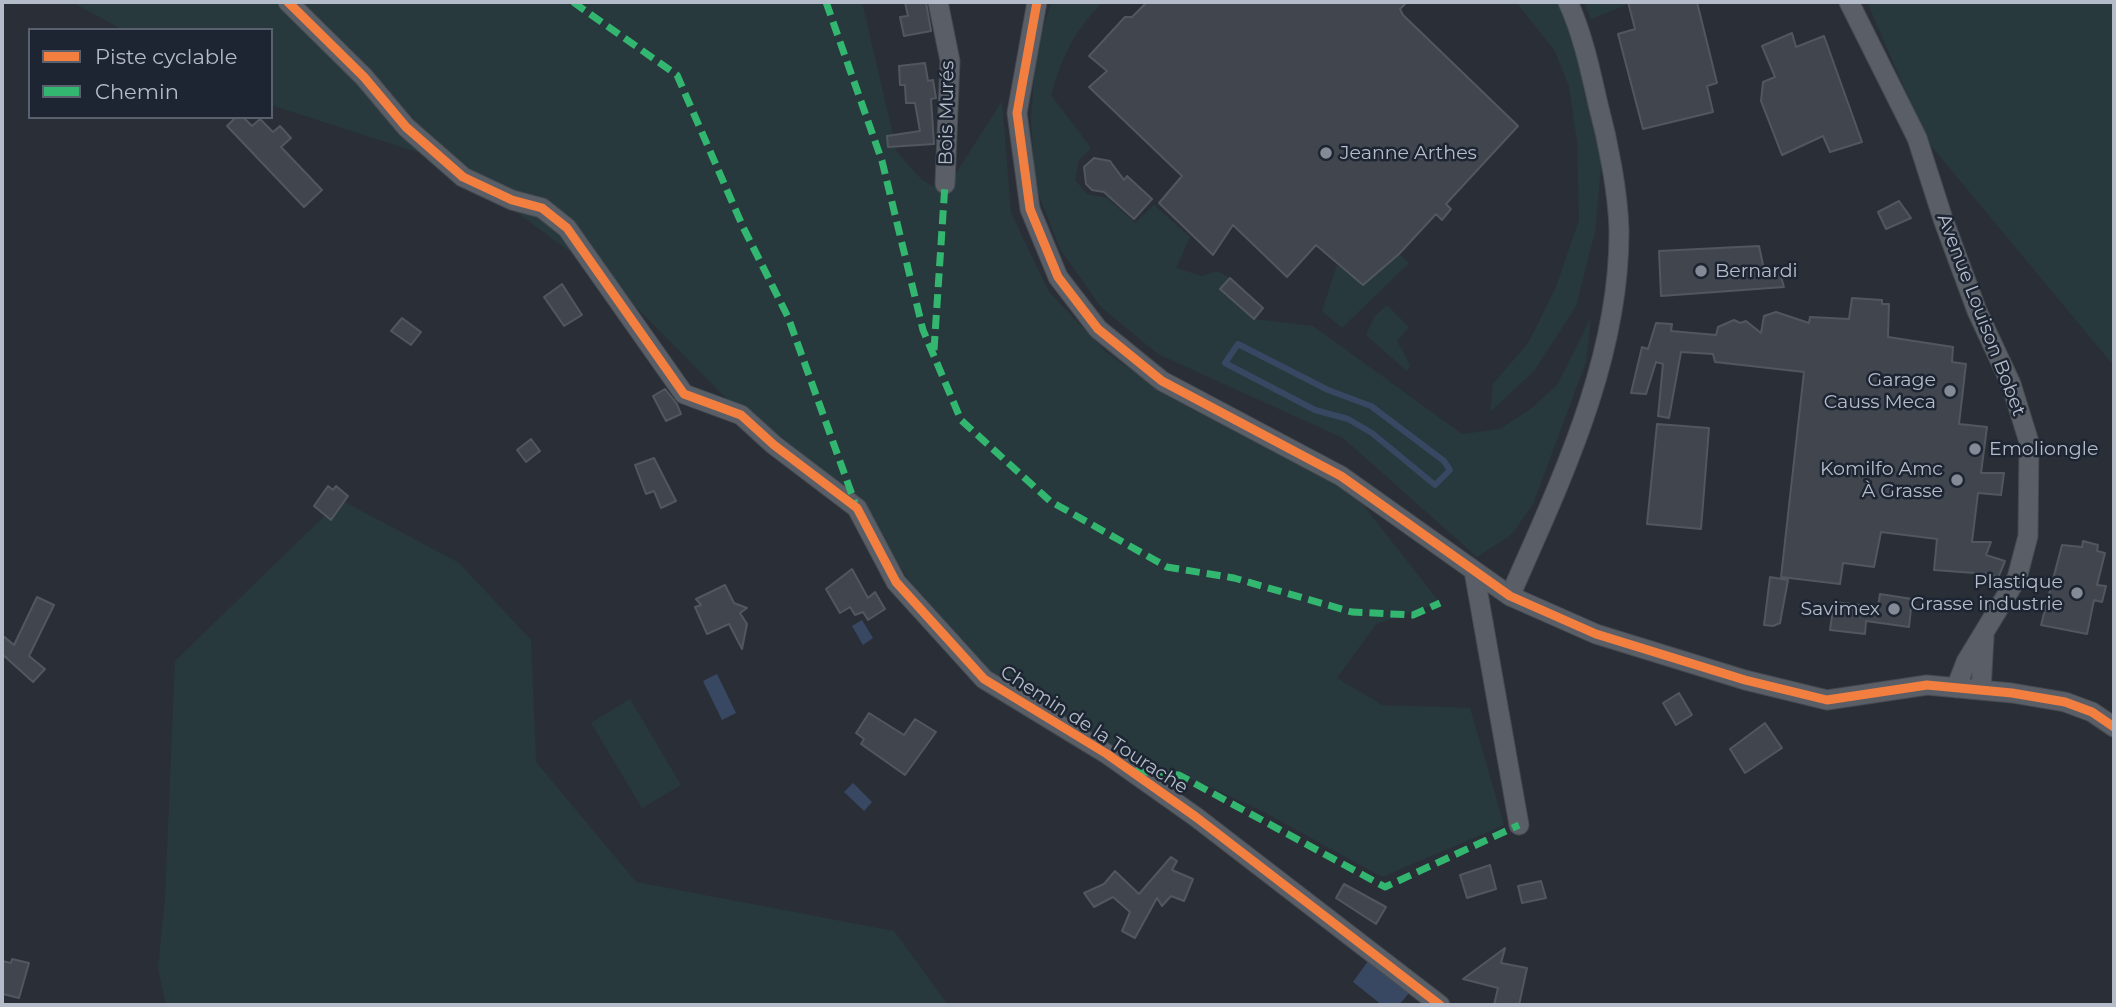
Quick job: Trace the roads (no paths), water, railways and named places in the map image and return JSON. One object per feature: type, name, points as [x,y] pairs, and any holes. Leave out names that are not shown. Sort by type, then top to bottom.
[{"type":"street","name":"Chemin de la Tourache","points":[[288,2],[364,77],[405,127],[463,177],[512,200],[542,208],[567,229],[684,394],[741,415],[774,445],[857,508],[896,582],[984,679],[1107,754],[1196,817],[1440,1005]]},
{"type":"street","name":"Bois Murés","points":[[938,2],[950,61],[945,184]]},
{"type":"street","points":[[1037,2],[1017,113],[1030,209],[1058,277],[1098,329],[1162,381],[1341,476],[1510,596],[1596,634],[1745,680],[1828,700],[1927,685],[1981,690],[2065,702],[2092,712],[2114,727]]},
{"type":"street","points":[[1510,596],[1563,477],[1601,364],[1616,294],[1619,228],[1604,127],[1580,28],[1568,2]]},
{"type":"street","name":"Avenue Louison Bobet","points":[[1849,2],[1917,138],[1943,219],[1977,311],[2011,384],[2029,442],[2028,536],[2017,578],[1966,662],[1956,688]]},
{"type":"street","points":[[1474,571],[1519,825]]},
{"type":"street","points":[[1981,690],[1984,636]]},
{"type":"water","points":[[862,620],[873,638],[863,645],[852,626]]},
{"type":"water","points":[[717,674],[736,713],[722,720],[703,681]]},
{"type":"water","points":[[853,783],[872,802],[864,811],[844,792]]},
{"type":"water","points":[[1368,961],[1409,993],[1399,1005],[1382,1005],[1353,982]]},
{"type":"waterway","points":[[1238,344],[1328,390],[1371,406],[1444,461],[1450,470],[1435,485],[1372,433],[1348,419],[1315,410],[1225,363],[1238,344]]},
{"type":"place","name":"Jeanne Arthes","points":[[1326,153]]},
{"type":"place","name":"Bernardi","points":[[1701,271]]},
{"type":"place","name":"Garage Causs Meca","points":[[1950,391]]},
{"type":"place","name":"Emoliongle","points":[[1975,449]]},
{"type":"place","name":"Komilfo Amc À Grasse","points":[[1957,480]]},
{"type":"place","name":"Plastique Grasse industrie","points":[[2077,593]]},
{"type":"place","name":"Savimex","points":[[1894,609]]}]
